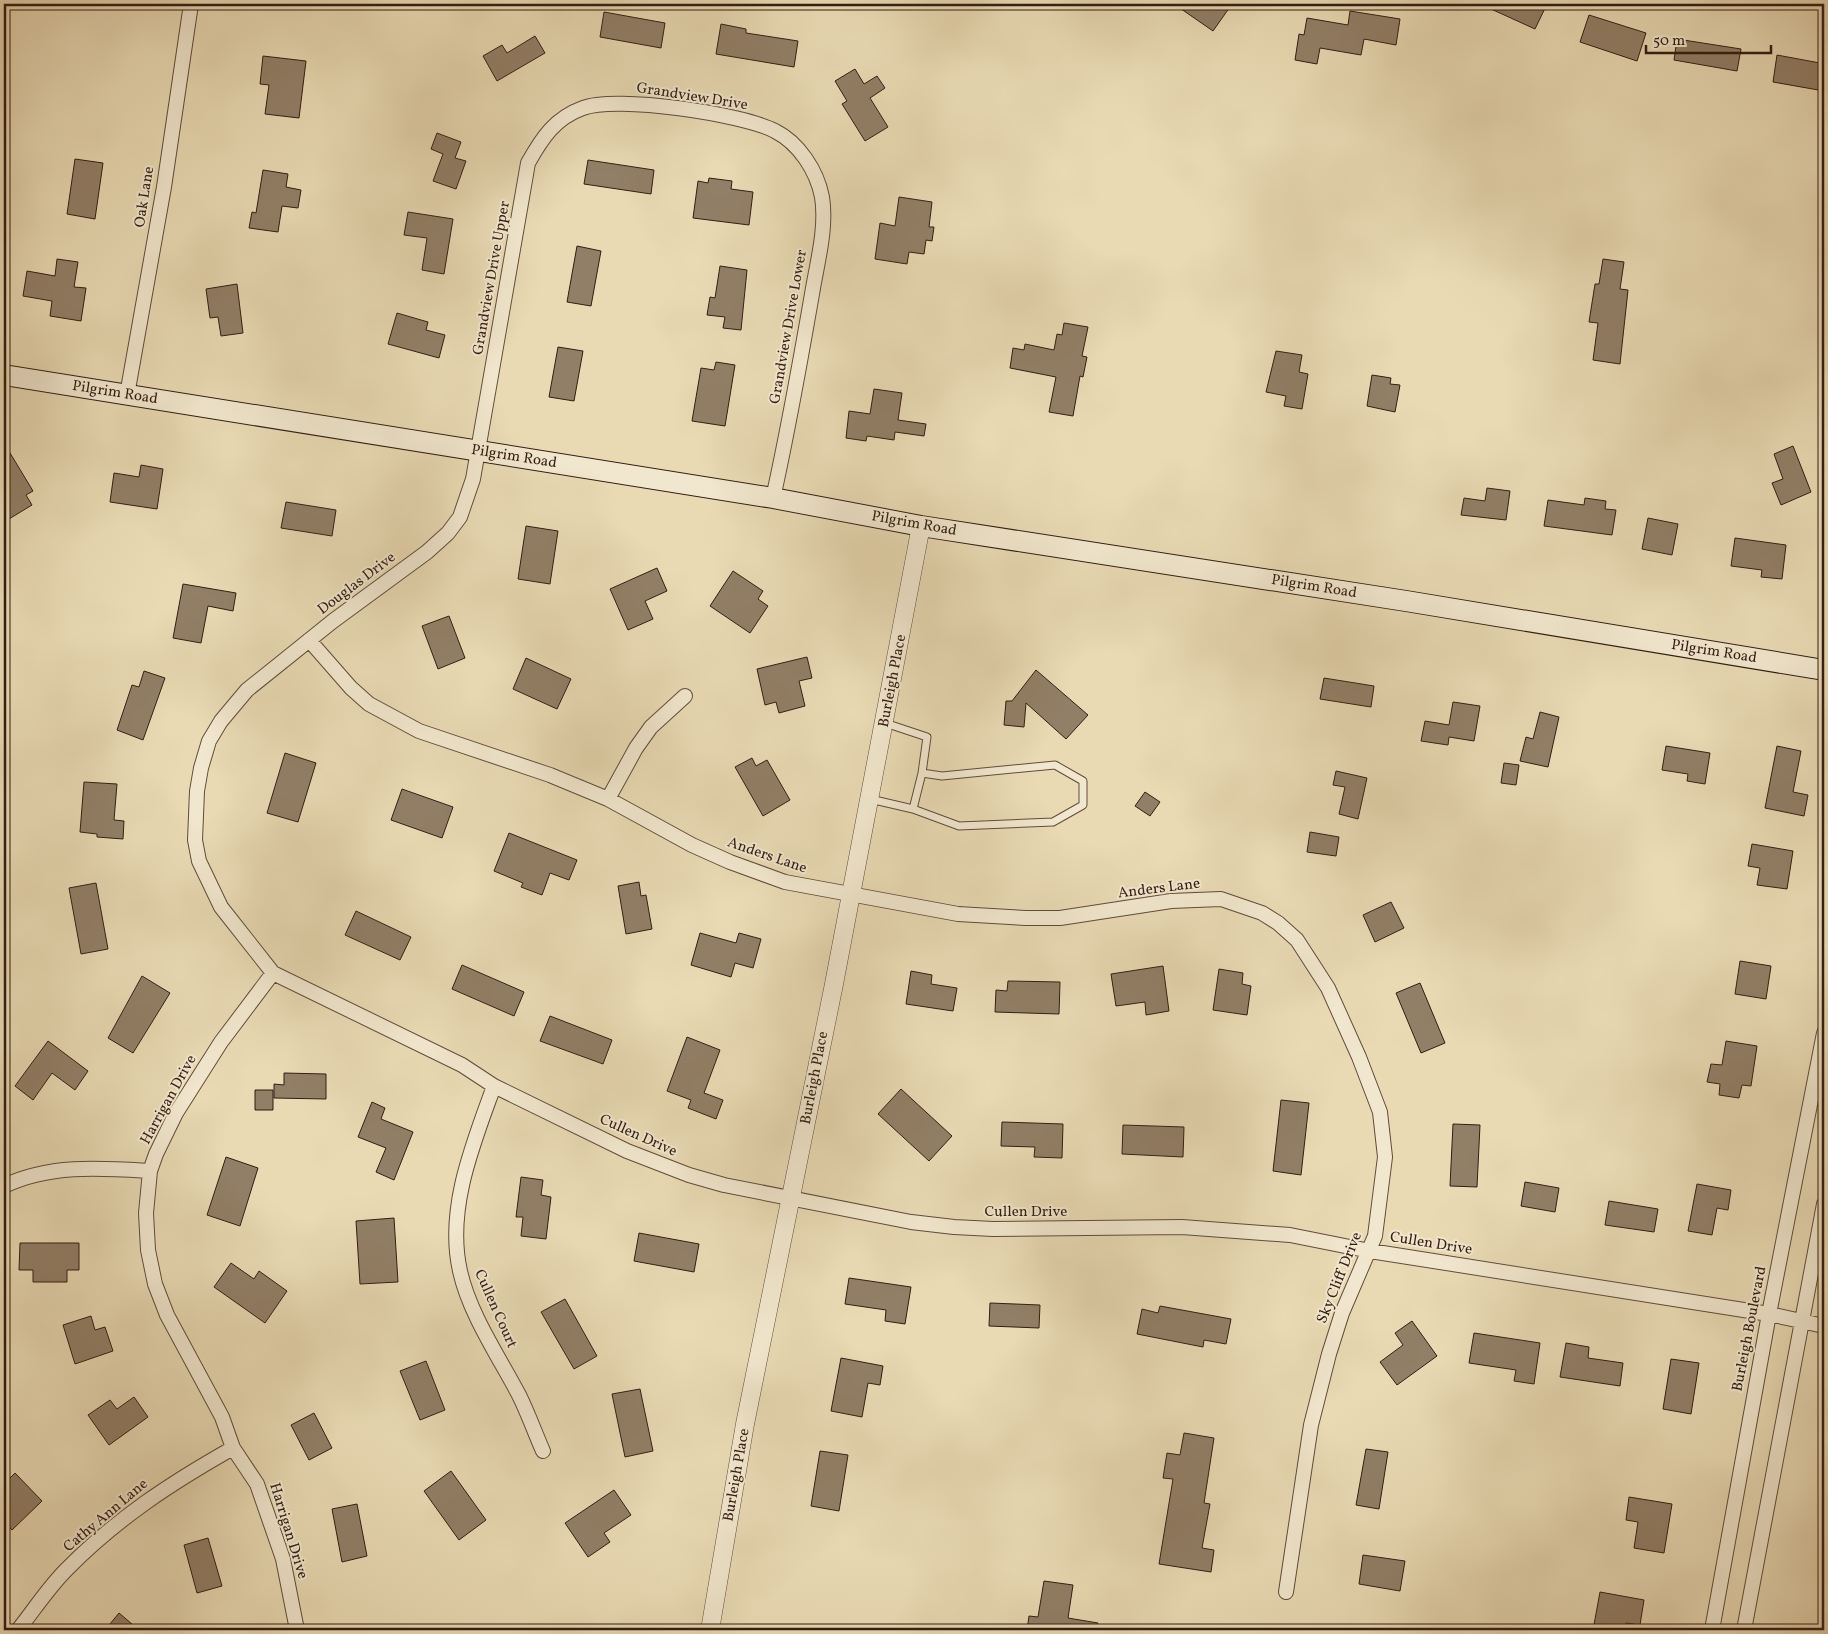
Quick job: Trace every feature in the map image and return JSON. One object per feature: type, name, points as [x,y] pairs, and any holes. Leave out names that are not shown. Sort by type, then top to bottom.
[{"type":"main road","name":"Pilgrim Road","points":[[4,375],[773,498],[921,526],[1406,601],[1824,670]]},
{"type":"street","name":"Oak Lane","points":[[128,395],[164,188],[191,4]]},
{"type":"street","name":"Grandview Drive","points":[[559,120],[583,108],[607,102],[668,107],[762,126],[775,131],[793,143],[809,163]]},
{"type":"street","name":"Grandview Drive Upper","points":[[477,451],[528,162],[542,138],[559,120]]},
{"type":"street","name":"Grandview Drive Lower","points":[[773,498],[798,373],[821,242],[822,196],[809,163]]},
{"type":"street","name":"Douglas Drive","points":[[273,973],[221,907],[199,861],[195,840],[197,791],[209,741],[221,721],[246,690],[427,552],[448,533],[460,517],[468,498],[477,451]]},
{"type":"street","name":"Burleigh Place","points":[[710,1630],[745,1424],[885,722],[921,526]]},
{"type":"street","name":"Anders Lane","points":[[310,640],[351,688],[369,704],[387,715],[432,737],[533,770],[608,799],[692,845],[730,862],[785,882],[958,914],[1060,918],[1171,901],[1221,899],[1242,905],[1268,916]]},
{"type":"street","points":[[608,799],[636,748],[651,727],[685,696]]},
{"type":"street","name":"Sky Cliff Drive","points":[[1268,916],[1296,940],[1328,988],[1359,1057],[1380,1112],[1385,1157],[1379,1214],[1370,1251],[1358,1273],[1342,1313],[1320,1385],[1311,1424],[1286,1592]]},
{"type":"street","name":"Cullen Drive","points":[[273,973],[462,1066],[494,1086],[657,1164],[724,1185],[911,1222],[954,1227],[993,1229],[1191,1227],[1290,1235],[1370,1251],[1769,1314],[1824,1326]]},
{"type":"street","name":"Harrigan Drive","points":[[273,973],[221,1042],[176,1113],[150,1171],[146,1214],[148,1250],[155,1284],[167,1315],[222,1417],[232,1448],[257,1484],[283,1559],[297,1630]]},
{"type":"street","name":"Burleigh Boulevard","points":[[1712,1630],[1769,1314],[1824,1033]]},
{"type":"street","name":"Cullen Court","points":[[494,1086],[467,1161],[456,1231],[457,1252],[466,1294],[520,1398],[543,1451]]},
{"type":"street","points":[[4,1186],[52,1172],[92,1167],[150,1171]]},
{"type":"street","points":[[1744,1630],[1824,1204]]},
{"type":"street","name":"Cathy Ann Lane","points":[[18,1630],[66,1571],[131,1512],[181,1477],[232,1448]]},
{"type":"lane","points":[[885,722],[927,737],[922,773],[912,809]]},
{"type":"lane","points":[[870,798],[912,809],[959,826],[1053,822],[1084,805],[1082,781],[1055,765],[942,776],[922,773]]},
{"type":"building","points":[[1174,4],[1232,4],[1213,31]]},
{"type":"building","points":[[1480,4],[1547,4],[1535,29]]},
{"type":"building","points":[[1350,11],[1400,19],[1396,45],[1364,39],[1361,55],[1320,48],[1317,64],[1295,60],[1299,34],[1304,35],[1307,18],[1348,25]]},
{"type":"building","points":[[604,12],[665,23],[661,48],[600,37]]},
{"type":"building","points":[[1589,15],[1646,33],[1637,61],[1580,42]]},
{"type":"building","points":[[721,24],[746,29],[746,33],[798,41],[794,67],[716,54]]},
{"type":"building","points":[[535,36],[545,53],[497,81],[483,56],[502,45],[507,53]]},
{"type":"building","points":[[1677,39],[1741,49],[1737,71],[1674,60]]},
{"type":"building","points":[[1777,55],[1820,63],[1819,70],[1824,71],[1824,91],[1773,82]]},
{"type":"building","points":[[263,56],[306,61],[299,118],[265,114],[269,85],[260,84]]},
{"type":"building","points":[[855,69],[864,84],[877,76],[885,88],[870,98],[888,127],[865,141],[842,104],[847,101],[835,81]]},
{"type":"building","points":[[437,133],[461,142],[455,158],[466,161],[456,189],[433,181],[443,154],[431,149]]},
{"type":"building","points":[[75,159],[103,163],[95,219],[67,214]]},
{"type":"building","points":[[588,160],[654,170],[651,194],[584,184]]},
{"type":"building","points":[[263,170],[288,174],[286,187],[301,190],[298,208],[282,206],[278,232],[249,228],[252,212],[256,213]]},
{"type":"building","points":[[709,178],[732,181],[731,189],[753,192],[749,225],[693,218],[698,181],[708,183]]},
{"type":"building","points":[[899,197],[932,202],[929,227],[934,227],[932,241],[926,240],[924,254],[909,252],[907,264],[875,259],[880,223],[895,226]]},
{"type":"building","points":[[408,212],[453,219],[444,274],[422,270],[427,238],[404,235]]},
{"type":"building","points":[[577,246],[601,251],[591,306],[567,302]]},
{"type":"building","points":[[57,259],[78,262],[74,287],[86,288],[81,321],[50,316],[52,301],[23,296],[27,271],[55,276]]},
{"type":"building","points":[[1603,259],[1624,262],[1620,289],[1628,290],[1620,364],[1593,360],[1598,323],[1589,322],[1595,284],[1599,284]]},
{"type":"building","points":[[720,266],[747,270],[741,330],[723,328],[725,317],[707,315],[710,297],[715,298]]},
{"type":"building","points":[[237,284],[243,333],[221,336],[218,317],[210,318],[206,289]]},
{"type":"building","points":[[397,313],[428,322],[426,330],[445,335],[439,358],[388,344]]},
{"type":"building","points":[[1064,323],[1088,327],[1082,356],[1087,357],[1083,377],[1080,376],[1073,416],[1049,412],[1056,377],[1010,368],[1013,348],[1024,350],[1025,344],[1054,350],[1057,334],[1062,335]]},
{"type":"building","points":[[558,347],[583,351],[574,401],[549,397]]},
{"type":"building","points":[[1276,351],[1302,355],[1299,372],[1308,374],[1302,409],[1284,406],[1286,396],[1266,392]]},
{"type":"building","points":[[716,362],[735,365],[725,426],[692,421],[701,368],[714,370]]},
{"type":"building","points":[[1372,375],[1391,378],[1390,384],[1400,385],[1395,412],[1367,406]]},
{"type":"building","points":[[874,389],[902,393],[898,420],[926,424],[924,436],[895,432],[894,440],[867,436],[866,441],[846,438],[849,411],[870,414]]},
{"type":"building","points":[[4,443],[33,491],[26,495],[32,505],[4,522]]},
{"type":"building","points":[[1793,446],[1811,492],[1781,505],[1772,483],[1783,479],[1774,454]]},
{"type":"building","points":[[141,465],[163,469],[157,509],[110,502],[114,473],[139,477]]},
{"type":"building","points":[[1487,488],[1510,491],[1506,520],[1461,515],[1464,498],[1485,501]]},
{"type":"building","points":[[1585,498],[1606,501],[1605,509],[1616,510],[1612,535],[1544,526],[1548,500],[1584,505]]},
{"type":"building","points":[[286,502],[336,510],[332,536],[281,528]]},
{"type":"building","points":[[1648,518],[1678,524],[1672,555],[1642,549]]},
{"type":"building","points":[[526,526],[558,531],[550,584],[518,579]]},
{"type":"building","points":[[1735,538],[1786,545],[1782,579],[1761,577],[1762,570],[1731,566]]},
{"type":"building","points":[[657,568],[667,591],[645,601],[653,619],[628,630],[610,589]]},
{"type":"building","points":[[733,571],[763,591],[758,599],[768,606],[750,633],[710,606]]},
{"type":"building","points":[[183,584],[236,593],[233,611],[208,606],[201,643],[173,638]]},
{"type":"building","points":[[449,616],[465,658],[438,669],[422,626]]},
{"type":"building","points":[[807,657],[812,678],[799,681],[805,706],[779,713],[776,702],[765,705],[757,669]]},
{"type":"building","points":[[526,658],[571,679],[557,709],[513,689]]},
{"type":"building","points":[[1036,670],[1088,715],[1066,739],[1026,703],[1024,727],[1004,725],[1006,701],[1012,701]]},
{"type":"building","points":[[144,671],[165,678],[143,740],[117,730],[132,685],[139,687]]},
{"type":"building","points":[[1324,678],[1374,686],[1371,707],[1320,699]]},
{"type":"building","points":[[1453,702],[1480,706],[1474,741],[1449,737],[1448,745],[1421,741],[1425,721],[1449,725]]},
{"type":"building","points":[[1540,712],[1559,717],[1548,767],[1520,761],[1526,737],[1533,739]]},
{"type":"building","points":[[1666,746],[1710,753],[1705,784],[1687,781],[1688,774],[1662,770]]},
{"type":"building","points":[[1777,746],[1801,751],[1793,792],[1808,795],[1804,816],[1765,808]]},
{"type":"building","points":[[285,753],[316,763],[298,822],[267,813]]},
{"type":"building","points":[[752,758],[756,766],[767,760],[790,800],[763,816],[735,767]]},
{"type":"building","points":[[1504,763],[1519,765],[1516,785],[1501,783]]},
{"type":"building","points":[[1336,771],[1367,778],[1358,819],[1339,814],[1345,787],[1333,785]]},
{"type":"building","points":[[84,782],[117,784],[114,820],[124,821],[123,839],[97,837],[97,834],[80,832]]},
{"type":"building","points":[[402,789],[453,807],[442,838],[391,820]]},
{"type":"building","points":[[1145,792],[1160,802],[1150,816],[1135,806]]},
{"type":"building","points":[[1310,832],[1339,837],[1336,856],[1307,852]]},
{"type":"building","points":[[509,833],[577,860],[569,880],[550,873],[542,895],[521,887],[523,883],[494,871]]},
{"type":"building","points":[[1752,844],[1793,851],[1787,889],[1757,885],[1760,868],[1748,866]]},
{"type":"building","points":[[639,882],[641,896],[646,895],[652,929],[626,934],[618,886]]},
{"type":"building","points":[[96,883],[108,949],[81,954],[69,888]]},
{"type":"building","points":[[1391,902],[1404,928],[1375,942],[1363,915]]},
{"type":"building","points":[[356,911],[411,937],[400,960],[345,935]]},
{"type":"building","points":[[700,933],[736,943],[739,933],[761,939],[753,968],[735,963],[731,977],[691,965]]},
{"type":"building","points":[[1740,961],[1771,966],[1766,999],[1735,994]]},
{"type":"building","points":[[462,965],[524,992],[514,1016],[452,989]]},
{"type":"building","points":[[1163,966],[1169,1011],[1146,1015],[1145,1002],[1116,1006],[1111,974]]},
{"type":"building","points":[[1219,969],[1243,973],[1242,984],[1251,986],[1247,1015],[1213,1010]]},
{"type":"building","points":[[911,971],[932,975],[931,984],[957,988],[953,1011],[906,1004]]},
{"type":"building","points":[[142,976],[170,993],[133,1053],[108,1038]]},
{"type":"building","points":[[1008,981],[1060,982],[1059,1014],[995,1012],[996,990],[1007,991]]},
{"type":"building","points":[[1420,983],[1445,1043],[1421,1053],[1396,993]]},
{"type":"building","points":[[550,1016],[612,1040],[603,1064],[540,1041]]},
{"type":"building","points":[[687,1037],[720,1050],[704,1093],[723,1100],[716,1119],[688,1108],[691,1100],[667,1091]]},
{"type":"building","points":[[48,1041],[88,1071],[75,1090],[52,1073],[33,1100],[15,1086]]},
{"type":"building","points":[[1726,1041],[1757,1046],[1751,1086],[1742,1085],[1739,1098],[1719,1095],[1720,1084],[1707,1082],[1711,1064],[1722,1065]]},
{"type":"building","points":[[284,1073],[326,1074],[326,1099],[274,1098],[274,1084],[284,1085]]},
{"type":"building","points":[[901,1089],[952,1136],[929,1161],[878,1114]]},
{"type":"building","points":[[255,1090],[273,1090],[273,1110],[255,1110]]},
{"type":"building","points":[[1281,1100],[1309,1103],[1301,1175],[1273,1171]]},
{"type":"building","points":[[372,1102],[385,1108],[381,1119],[413,1132],[394,1180],[376,1172],[386,1148],[358,1137]]},
{"type":"building","points":[[1002,1122],[1063,1124],[1062,1158],[1034,1157],[1035,1147],[1001,1146]]},
{"type":"building","points":[[1453,1124],[1480,1125],[1477,1187],[1450,1186]]},
{"type":"building","points":[[1123,1125],[1184,1127],[1183,1157],[1122,1154]]},
{"type":"building","points":[[226,1157],[258,1168],[240,1226],[207,1215]]},
{"type":"building","points":[[521,1177],[543,1180],[541,1195],[551,1197],[546,1239],[521,1236],[523,1217],[516,1217]]},
{"type":"building","points":[[1525,1182],[1559,1188],[1555,1212],[1521,1206]]},
{"type":"building","points":[[1697,1184],[1731,1190],[1728,1210],[1717,1208],[1712,1235],[1688,1231]]},
{"type":"building","points":[[1609,1201],[1658,1209],[1654,1232],[1605,1225]]},
{"type":"building","points":[[394,1218],[398,1282],[360,1284],[356,1221]]},
{"type":"building","points":[[639,1233],[699,1244],[694,1272],[634,1261]]},
{"type":"building","points":[[20,1243],[79,1243],[79,1270],[67,1270],[67,1282],[33,1282],[33,1270],[19,1270]]},
{"type":"building","points":[[231,1263],[254,1279],[259,1271],[287,1291],[265,1323],[214,1287]]},
{"type":"building","points":[[849,1278],[911,1287],[905,1324],[885,1321],[886,1310],[845,1304]]},
{"type":"building","points":[[565,1299],[597,1356],[574,1369],[541,1312]]},
{"type":"building","points":[[990,1303],[1040,1305],[1039,1328],[989,1326]]},
{"type":"building","points":[[1160,1306],[1231,1319],[1226,1344],[1204,1340],[1203,1347],[1137,1334],[1142,1309],[1158,1313]]},
{"type":"building","points":[[91,1316],[95,1330],[105,1327],[113,1351],[75,1364],[63,1325]]},
{"type":"building","points":[[1412,1321],[1437,1356],[1397,1385],[1380,1362],[1403,1345],[1395,1333]]},
{"type":"building","points":[[1474,1333],[1540,1343],[1534,1384],[1514,1381],[1516,1370],[1469,1363]]},
{"type":"building","points":[[1566,1343],[1589,1347],[1588,1358],[1623,1363],[1620,1386],[1560,1377]]},
{"type":"building","points":[[841,1358],[883,1366],[880,1385],[868,1383],[862,1417],[831,1411]]},
{"type":"building","points":[[1671,1359],[1699,1363],[1691,1414],[1663,1409]]},
{"type":"building","points":[[426,1361],[445,1410],[420,1420],[400,1371]]},
{"type":"building","points":[[640,1389],[653,1451],[625,1457],[612,1394]]},
{"type":"building","points":[[134,1397],[148,1417],[109,1445],[88,1415],[110,1400],[117,1409]]},
{"type":"building","points":[[314,1413],[332,1448],[309,1460],[291,1425]]},
{"type":"building","points":[[1184,1433],[1214,1438],[1204,1503],[1210,1504],[1202,1548],[1214,1550],[1211,1572],[1159,1564],[1173,1479],[1163,1478],[1167,1453],[1180,1455]]},
{"type":"building","points":[[1366,1449],[1388,1452],[1379,1509],[1356,1505]]},
{"type":"building","points":[[820,1451],[848,1455],[839,1511],[811,1506]]},
{"type":"building","points":[[451,1471],[486,1520],[459,1540],[424,1491]]},
{"type":"building","points":[[15,1473],[42,1501],[12,1530],[4,1521],[4,1484]]},
{"type":"building","points":[[614,1490],[631,1515],[604,1533],[610,1542],[588,1557],[565,1523]]},
{"type":"building","points":[[1629,1497],[1672,1504],[1664,1553],[1634,1548],[1638,1522],[1626,1520]]},
{"type":"building","points":[[357,1504],[367,1556],[342,1562],[332,1509]]},
{"type":"building","points":[[208,1538],[222,1586],[197,1593],[184,1545]]},
{"type":"building","points":[[1363,1555],[1405,1561],[1400,1591],[1359,1584]]},
{"type":"building","points":[[1044,1581],[1073,1585],[1068,1618],[1098,1623],[1097,1630],[1027,1630],[1029,1616],[1038,1617]]},
{"type":"building","points":[[1600,1592],[1644,1600],[1640,1625],[1626,1623],[1625,1630],[1593,1630]]},
{"type":"building","points":[[119,1613],[139,1630],[105,1630]]}]
